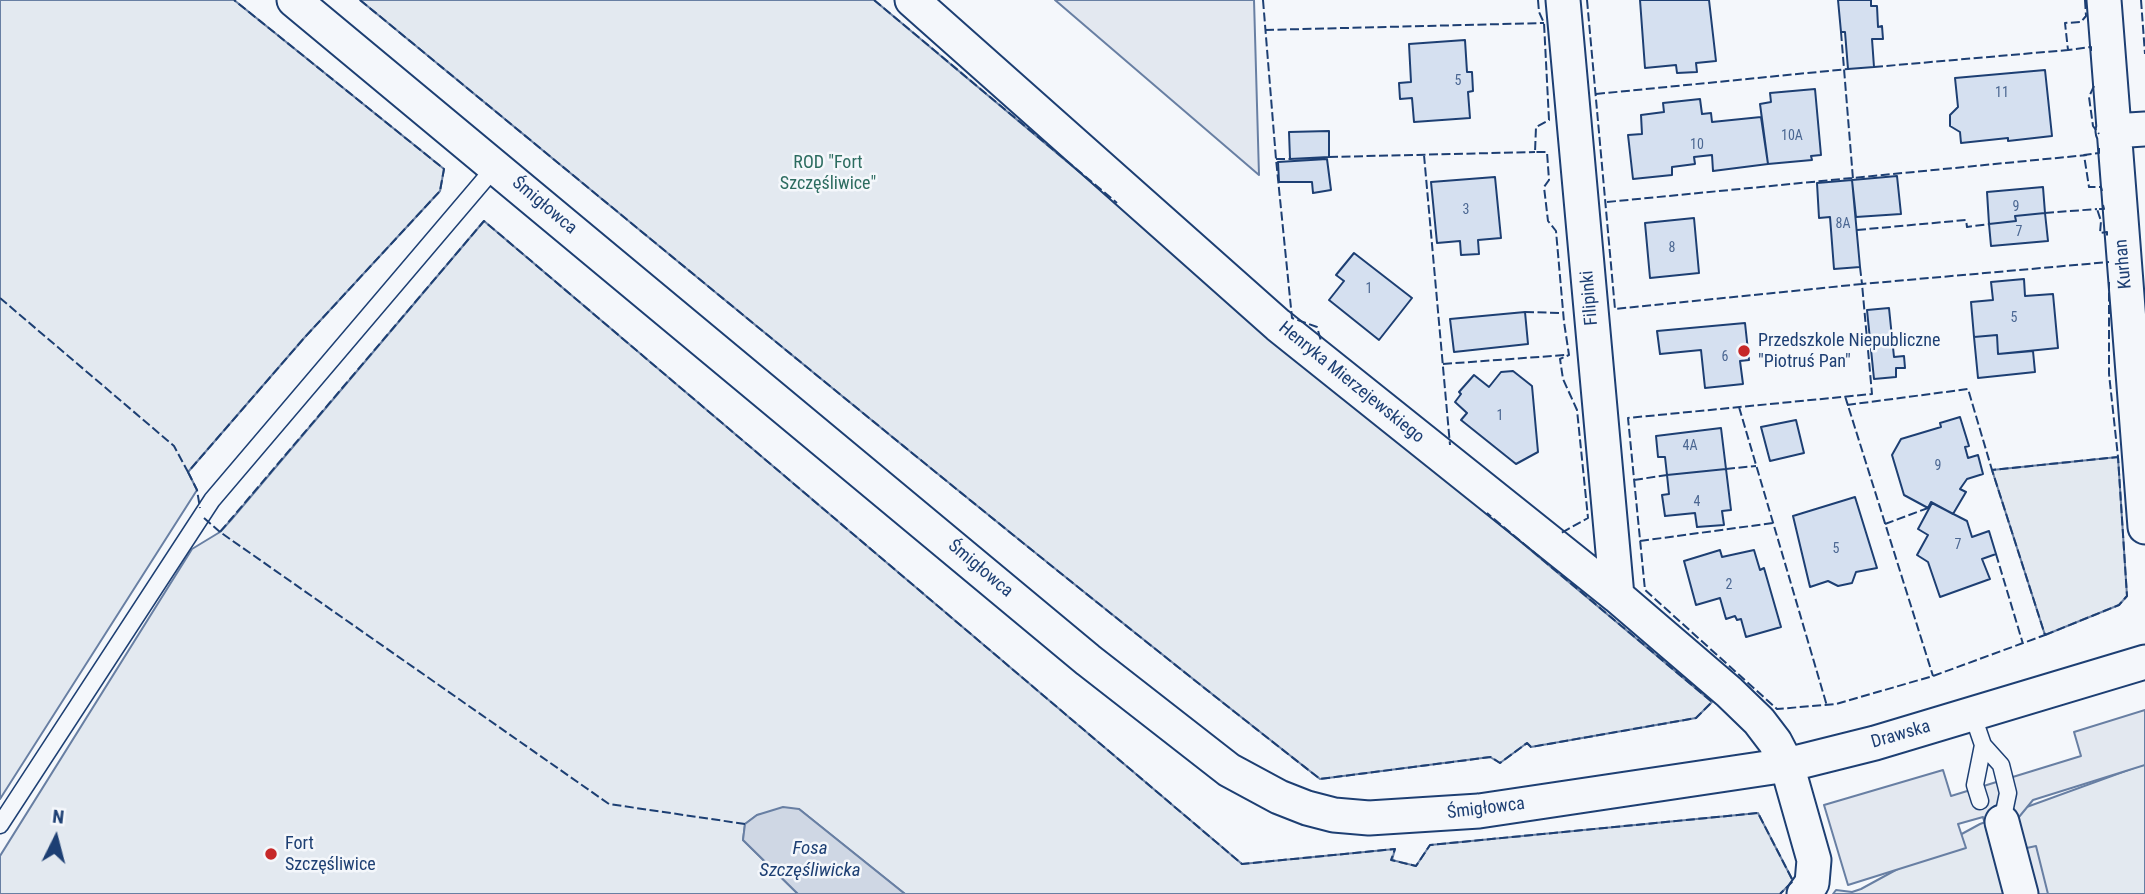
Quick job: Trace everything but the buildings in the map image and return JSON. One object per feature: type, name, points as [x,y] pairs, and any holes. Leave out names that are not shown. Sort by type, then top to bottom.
[{"type":"street","name":"Śmigłowca","points":[[294,0],[1088,660],[1229,770],[1279,797],[1334,815],[1406,817],[1479,811],[1787,765]]},
{"type":"street","name":"Filipinki","points":[[1563,0],[1617,596]]},
{"type":"street","name":"Kurhan","points":[[2104,0],[2129,130],[2145,527]]},
{"type":"street","name":"Henryka Mierzejewskiego","points":[[916,3],[1278,325],[1617,596],[1729,692],[1759,721],[1775,742],[1787,765]]},
{"type":"street","name":"Drawska","points":[[1787,765],[1875,743],[2145,662]]},
{"type":"street","points":[[1787,765],[1814,860],[1812,883],[1804,894]]},
{"type":"street","points":[[1997,805],[2021,894]]},
{"type":"lane","points":[[0,825],[212,500],[496,166]]},
{"type":"lane","points":[[1972,713],[1983,745],[2001,765],[1997,805]]},
{"type":"lane","points":[[1983,745],[1975,785],[1997,805]]},
{"type":"green space","points":[[0,0],[234,0],[444,169],[440,191],[305,337],[188,472],[197,490],[0,799]]},
{"type":"green space","name":"ROD \"Fort Szczęśliwice\"","points":[[360,0],[874,0],[1712,702],[1696,718],[1531,747],[1527,743],[1500,763],[1490,757],[1320,779],[957,490]]},
{"type":"green space","points":[[484,221],[1242,864],[1395,849],[1392,860],[1416,866],[1430,845],[1758,813],[1793,881],[1780,894],[905,894],[799,809],[757,815],[745,824],[743,840],[798,894],[0,894],[0,856],[192,549],[220,532],[231,520]]},
{"type":"green space","points":[[2118,457],[2127,596],[2119,605],[2045,635],[1992,470]]},
{"type":"green space","points":[[2145,764],[2145,894],[1833,894],[1836,890],[1852,892],[1861,889],[1980,824]]},
{"type":"shaded area","points":[[1055,0],[1254,0],[1259,175]]},
{"type":"shaded area","points":[[2145,710],[2145,765],[2033,800],[2019,817],[2017,827],[2022,849],[2036,846],[2048,894],[2004,894],[1983,817],[1958,824],[1966,848],[1848,885],[1824,805],[1943,770],[1951,796],[2081,756],[2074,732]]},
{"type":"water","name":"Fosa Szczęśliwicka","points":[[783,807],[799,809],[905,894],[798,894],[743,840],[745,824],[757,815]]},
{"type":"fence","points":[[0,298],[174,446],[188,472],[305,337],[440,191],[444,169],[234,0]]},
{"type":"fence","points":[[360,0],[957,490],[1320,779],[1491,757],[1500,763],[1527,743],[1531,747],[1696,718],[1712,702],[1487,513]]},
{"type":"fence","points":[[874,0],[1117,203]]},
{"type":"fence","points":[[1263,0],[1292,318],[1317,327],[1321,341]]},
{"type":"fence","points":[[1538,0],[1544,23],[1549,120],[1536,127],[1535,152],[1547,152],[1549,180],[1544,187],[1548,221],[1556,231],[1569,355],[1560,359],[1563,379],[1577,410],[1588,518],[1561,533]]},
{"type":"fence","points":[[1587,0],[1615,309],[1862,284],[1872,394],[1628,418],[1645,590],[1777,709],[1836,704],[1933,676],[2045,635],[1992,470],[2118,457],[2109,374],[2109,282]]},
{"type":"fence","points":[[2085,0],[2086,16],[2081,22],[2065,23],[2068,50],[2091,47],[2091,51]]},
{"type":"fence","points":[[2141,0],[2145,54]]},
{"type":"fence","points":[[1265,30],[1544,23]]},
{"type":"fence","points":[[1841,32],[1853,179]]},
{"type":"fence","points":[[1874,67],[2068,50]]},
{"type":"fence","points":[[1596,94],[1848,69]]},
{"type":"fence","points":[[2094,86],[2089,97],[2093,126],[2099,134]]},
{"type":"fence","points":[[2099,148],[2099,153],[2084,155],[2089,187],[2101,187],[2102,191]]},
{"type":"fence","points":[[1329,157],[1535,152]]},
{"type":"fence","points":[[1424,155],[1450,445]]},
{"type":"fence","points":[[1607,202],[2087,155]]},
{"type":"fence","points":[[1276,159],[1290,159]]},
{"type":"fence","points":[[2103,205],[2104,209],[2097,209],[2101,221],[2100,233],[2107,232],[2107,237]]},
{"type":"fence","points":[[2045,213],[2097,209]]},
{"type":"fence","points":[[1857,230],[1966,220],[1967,227],[1989,224]]},
{"type":"fence","points":[[745,824],[609,804],[220,532],[484,221],[1242,864],[1395,849],[1391,860],[1416,866],[1430,845],[1758,813],[1793,881],[1780,894]]},
{"type":"fence","points":[[1860,267],[1862,284],[2109,262]]},
{"type":"fence","points":[[1525,312],[1563,313]]},
{"type":"fence","points":[[1443,364],[1565,355]]},
{"type":"fence","points":[[1847,405],[1968,389],[1992,470]]},
{"type":"fence","points":[[1845,396],[1933,676]]},
{"type":"fence","points":[[1739,407],[1827,706]]},
{"type":"fence","points":[[2045,635],[2119,605],[2127,596],[2118,457]]},
{"type":"fence","points":[[1726,469],[1756,466]]},
{"type":"fence","points":[[188,472],[197,490],[200,508]]},
{"type":"fence","points":[[1634,480],[1667,475]]},
{"type":"fence","points":[[1885,524],[1928,508]]},
{"type":"fence","points":[[204,518],[220,532]]},
{"type":"fence","points":[[1640,541],[1773,523]]},
{"type":"fence","points":[[1996,554],[2023,644]]},
{"type":"place","name":"Przedszkole Niepubliczne \"Piotruś Pan\"","points":[[1744,351]]},
{"type":"place","name":"Fort Szczęśliwice","points":[[271,854]]}]
